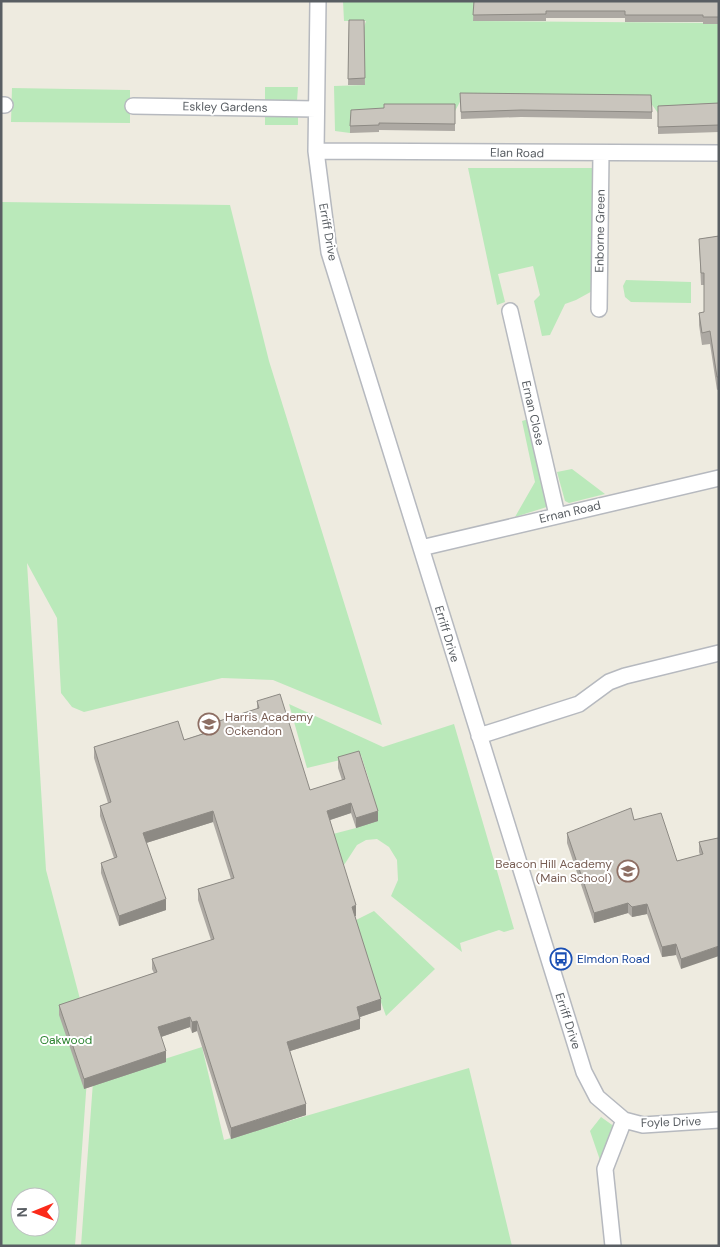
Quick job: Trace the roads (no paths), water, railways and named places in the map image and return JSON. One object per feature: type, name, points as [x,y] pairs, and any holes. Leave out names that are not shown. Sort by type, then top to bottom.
[{"type":"street","name":"Erriff Drive","points":[[318,1],[316,151],[329,252],[584,1072],[598,1097],[624,1120]]},
{"type":"street","name":"Eskley Gardens","points":[[133,106],[316,109]]},
{"type":"street","name":"Elan Road","points":[[316,151],[601,154],[719,153]]},
{"type":"street","name":"Enborne Green","points":[[599,309],[601,154]]},
{"type":"street","name":"Ernan Close","points":[[510,311],[557,515]]},
{"type":"street","name":"Ernan Road","points":[[421,548],[719,478]]},
{"type":"street","points":[[478,736],[579,704],[609,682],[634,673],[719,653]]},
{"type":"street","points":[[613,1246],[605,1169],[624,1120]]},
{"type":"street","name":"Foyle Drive","points":[[624,1120],[643,1125],[719,1120]]},
{"type":"place","name":"Harris Academy Ockendon","points":[[209,724]]},
{"type":"place","name":"Beacon Hill Academy (Main School)","points":[[628,871]]},
{"type":"place","name":"Elmdon Road","points":[[561,959]]},
{"type":"park label","name":"Oakwood","points":[[66,1040]]}]
